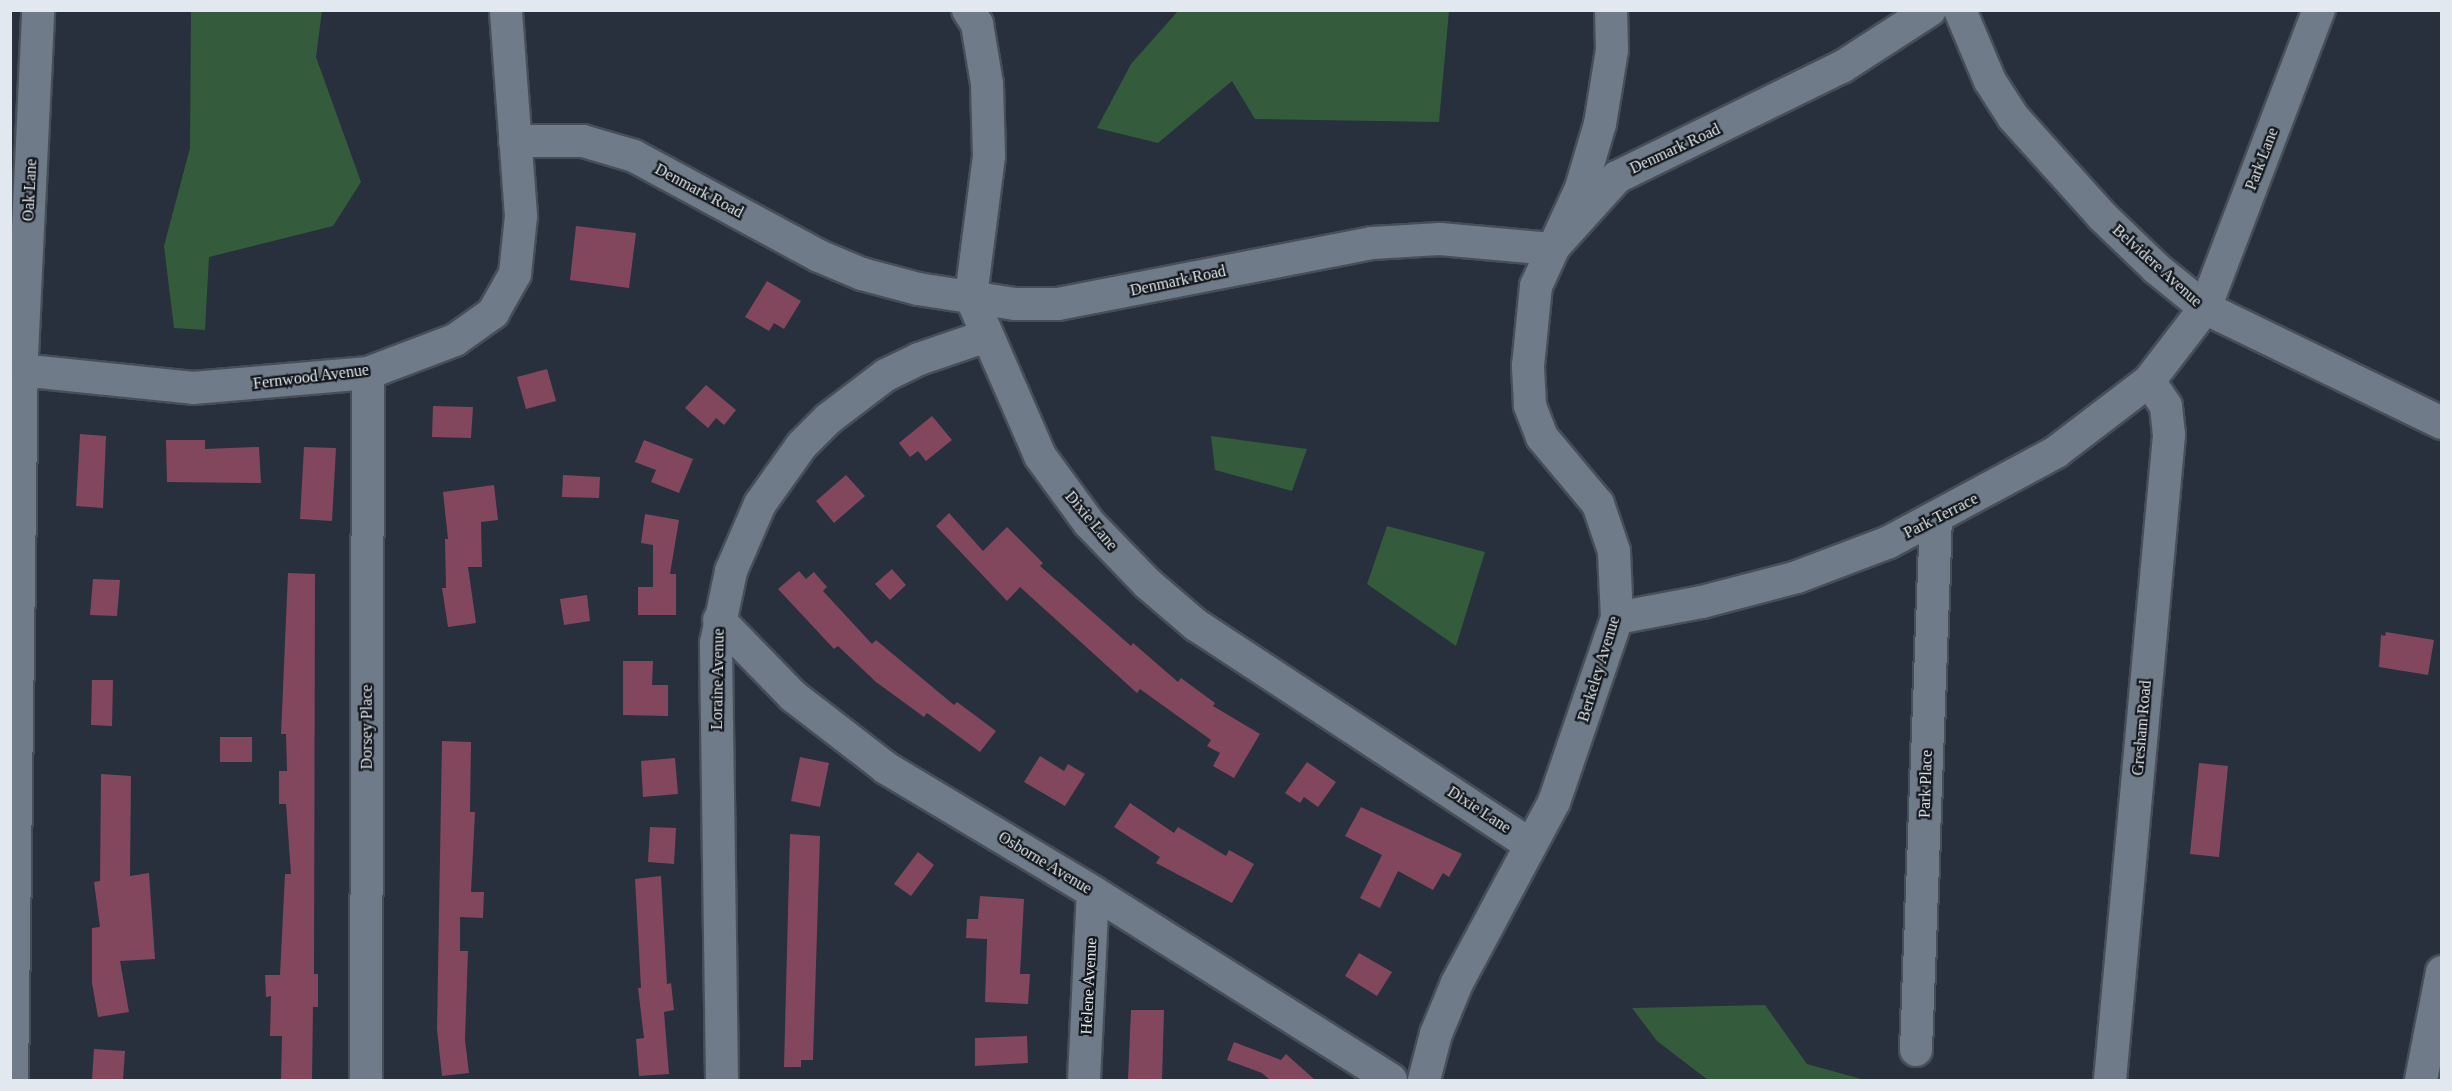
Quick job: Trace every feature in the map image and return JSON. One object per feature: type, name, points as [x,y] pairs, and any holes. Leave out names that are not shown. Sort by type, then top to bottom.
[{"type":"street","name":"Oak Lane","points":[[12,1080],[16,370],[38,10]]},
{"type":"street","points":[[506,10],[515,141]]},
{"type":"street","name":"Dixie Lane","points":[[968,10],[977,24],[987,84],[989,156],[971,297],[1040,456],[1089,523],[1147,584],[1196,625],[1530,844]]},
{"type":"street","name":"Berkeley Avenue","points":[[1424,1080],[1436,1034],[1457,982],[1567,769],[1617,618],[1614,551],[1598,504],[1542,437],[1530,405],[1530,325],[1536,285],[1581,188],[1600,124],[1611,59],[1611,10]]},
{"type":"street","name":"Denmark Road","points":[[515,141],[583,141],[634,156],[852,270],[918,288],[1015,304],[1095,299],[1372,243],[1440,239],[1552,249],[1617,177],[1842,67],[1930,10]]},
{"type":"street","name":"Belvidere Avenue","points":[[1960,10],[1990,81],[2013,117],[2102,216],[2157,269],[2205,308],[2442,423]]},
{"type":"street","name":"Park Lane","points":[[2205,308],[2319,10]]},
{"type":"street","name":"Fernwood Avenue","points":[[16,370],[193,388],[368,373],[455,340],[493,313],[515,274],[521,216],[515,141]]},
{"type":"street","name":"Park Terrace","points":[[1617,618],[1702,602],[1797,577],[1889,542],[1936,518],[2056,452],[2149,381],[2205,308]]},
{"type":"street","name":"Loraine Avenue","points":[[722,1080],[716,643],[719,620],[743,536],[770,489],[802,445],[828,419],[886,375],[919,359],[986,336]]},
{"type":"street","name":"Dorsey Place","points":[[366,1080],[368,373]]},
{"type":"street","name":"Gresham Road","points":[[2110,1080],[2169,435],[2166,406],[2149,381]]},
{"type":"street","name":"Park Place","points":[[1916,1050],[1936,518]]},
{"type":"street","name":"Osborne Avenue","points":[[719,620],[794,696],[886,768],[1093,891],[1391,1080]]},
{"type":"street","name":"Helene Avenue","points":[[1084,1080],[1093,891]]},
{"type":"street","points":[[2421,1080],[2442,972]]},
{"type":"green space","points":[[191,11],[322,11],[316,57],[361,182],[333,226],[209,257],[205,330],[174,328],[164,246],[190,148]]},
{"type":"green space","points":[[1178,11],[1449,11],[1439,122],[1255,119],[1232,81],[1158,143],[1097,128],[1131,64]]},
{"type":"green space","points":[[1211,436],[1307,449],[1292,491],[1215,470]]},
{"type":"green space","points":[[1387,526],[1485,552],[1456,646],[1367,584]]},
{"type":"green space","points":[[1765,1005],[1807,1064],[1865,1080],[1708,1080],[1657,1041],[1632,1008]]},
{"type":"building","points":[[576,226],[636,233],[629,288],[570,280]]},
{"type":"building","points":[[767,281],[801,301],[784,329],[774,323],[769,331],[745,317]]},
{"type":"building","points":[[547,369],[556,401],[526,409],[517,377]]},
{"type":"building","points":[[706,385],[736,410],[724,425],[716,418],[708,428],[685,408]]},
{"type":"building","points":[[433,406],[473,407],[471,438],[432,437]]},
{"type":"building","points":[[932,416],[952,440],[926,461],[918,451],[910,457],[899,443]]},
{"type":"building","points":[[80,434],[106,436],[103,508],[76,506]]},
{"type":"building","points":[[166,440],[205,440],[205,449],[259,447],[261,483],[167,482]]},
{"type":"building","points":[[644,440],[693,459],[679,493],[651,482],[656,470],[635,462]]},
{"type":"building","points":[[304,447],[336,448],[332,521],[300,519]]},
{"type":"building","points":[[563,475],[600,477],[599,498],[562,497]]},
{"type":"building","points":[[846,475],[865,496],[834,523],[816,501]]},
{"type":"building","points":[[494,485],[498,520],[481,522],[482,567],[468,567],[476,623],[448,627],[442,588],[446,588],[445,539],[448,539],[443,492]]},
{"type":"building","points":[[949,513],[983,551],[1007,527],[1043,563],[1040,566],[1131,646],[1133,643],[1178,682],[1181,678],[1215,703],[1213,706],[1260,734],[1234,778],[1213,766],[1220,753],[1207,746],[1211,740],[1140,689],[1137,693],[1020,587],[1007,601],[936,526]]},
{"type":"building","points":[[645,514],[679,520],[670,574],[676,574],[676,615],[638,615],[638,587],[653,587],[653,545],[641,543]]},
{"type":"building","points":[[892,569],[906,585],[890,600],[875,584]]},
{"type":"building","points":[[799,571],[806,579],[814,572],[827,587],[823,591],[872,644],[876,640],[954,705],[957,702],[996,731],[980,752],[927,713],[924,717],[876,682],[838,646],[834,649],[778,589]]},
{"type":"building","points":[[288,573],[315,574],[314,974],[318,974],[318,1007],[313,1007],[312,1080],[281,1080],[282,1036],[270,1036],[271,996],[266,997],[265,975],[280,975],[285,874],[291,874],[286,804],[279,804],[279,771],[287,771],[286,734],[281,734]]},
{"type":"building","points":[[93,579],[120,580],[117,616],[90,615]]},
{"type":"building","points":[[587,595],[590,621],[564,625],[560,599]]},
{"type":"building","points":[[2386,632],[2434,640],[2428,675],[2379,667],[2381,635],[2385,636]]},
{"type":"building","points":[[623,661],[653,661],[652,685],[668,685],[668,716],[623,715]]},
{"type":"building","points":[[92,680],[113,680],[112,726],[91,725]]},
{"type":"building","points":[[220,737],[252,737],[252,762],[220,762]]},
{"type":"building","points":[[442,741],[471,742],[470,812],[475,812],[471,892],[484,892],[483,918],[460,917],[460,951],[468,951],[465,1040],[469,1073],[442,1076],[437,1029]]},
{"type":"building","points":[[1040,756],[1064,771],[1068,764],[1085,774],[1065,806],[1024,782]]},
{"type":"building","points":[[800,757],[829,763],[820,807],[791,801]]},
{"type":"building","points":[[675,758],[678,794],[643,797],[641,761]]},
{"type":"building","points":[[1307,762],[1336,782],[1318,807],[1304,797],[1300,803],[1285,793]]},
{"type":"building","points":[[2199,763],[2228,766],[2219,857],[2190,854]]},
{"type":"building","points":[[101,774],[131,776],[130,876],[149,873],[155,959],[120,961],[129,1012],[98,1017],[92,983],[92,928],[100,927],[94,882],[100,881]]},
{"type":"building","points":[[1130,803],[1174,833],[1178,827],[1226,856],[1229,850],[1254,864],[1232,903],[1156,863],[1160,857],[1114,827]]},
{"type":"building","points":[[1361,807],[1462,854],[1449,877],[1443,873],[1433,890],[1398,871],[1380,908],[1360,898],[1382,855],[1345,836]]},
{"type":"building","points":[[650,827],[676,828],[674,864],[648,862]]},
{"type":"building","points":[[790,834],[820,836],[813,1060],[801,1060],[801,1067],[784,1067]]},
{"type":"building","points":[[918,852],[934,865],[911,896],[894,884]]},
{"type":"building","points":[[661,876],[667,984],[671,983],[674,1010],[664,1012],[669,1074],[639,1076],[636,1039],[644,1038],[638,988],[641,988],[635,879]]},
{"type":"building","points":[[980,896],[1024,899],[1020,974],[1030,974],[1028,1004],[985,1002],[987,939],[966,938],[967,919],[978,919]]},
{"type":"building","points":[[1359,953],[1392,972],[1377,996],[1345,976]]},
{"type":"building","points":[[1131,1010],[1164,1010],[1162,1080],[1128,1080]]},
{"type":"building","points":[[1027,1036],[1028,1063],[975,1066],[975,1038]]},
{"type":"building","points":[[1234,1042],[1281,1060],[1286,1054],[1315,1080],[1270,1080],[1262,1073],[1227,1060]]},
{"type":"building","points":[[94,1049],[125,1051],[123,1080],[92,1080]]}]
